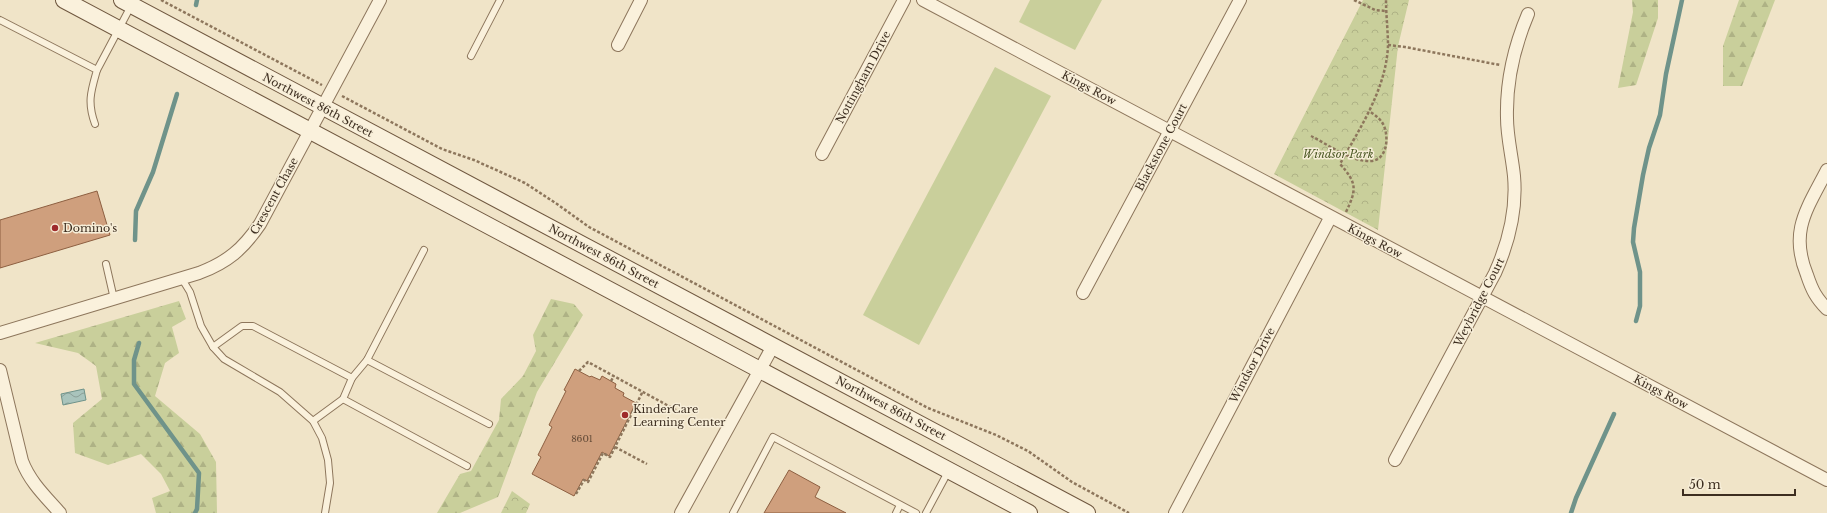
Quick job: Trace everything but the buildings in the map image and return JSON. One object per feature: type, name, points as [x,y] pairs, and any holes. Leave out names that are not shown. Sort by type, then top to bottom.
[{"type":"main road","points":[[64,0],[1029,513]]},
{"type":"main road","name":"Northwest 86th Street","points":[[126,3],[1087,513]]},
{"type":"street","name":"Crescent Chase","points":[[0,332],[182,279],[217,266],[235,255],[248,241],[260,224],[380,0]]},
{"type":"street","points":[[618,45],[641,0]]},
{"type":"street","name":"Nottingham Drive","points":[[822,154],[904,0]]},
{"type":"street","name":"Kings Row","points":[[923,0],[1827,480]]},
{"type":"street","name":"Blackstone Court","points":[[1083,293],[1240,0]]},
{"type":"street","name":"Weybridge Court","points":[[1395,460],[1505,252],[1515,204],[1514,176],[1507,119],[1507,91],[1518,38],[1528,14]]},
{"type":"street","points":[[1827,170],[1806,211],[1801,224],[1798,241],[1800,257],[1811,286],[1817,299],[1827,309]]},
{"type":"street","name":"Windsor Drive","points":[[1174,513],[1335,220]]},
{"type":"street","points":[[681,513],[773,346]]},
{"type":"street","points":[[0,370],[22,461],[27,474],[60,513]]},
{"type":"lane","points":[[471,56],[500,0]]},
{"type":"lane","points":[[95,124],[90,111],[90,97],[97,70],[119,29],[126,3]]},
{"type":"lane","points":[[0,20],[97,70]]},
{"type":"lane","points":[[313,421],[343,399],[352,378],[367,360],[424,250]]},
{"type":"lane","points":[[106,264],[114,299]]},
{"type":"lane","points":[[182,279],[190,292],[200,326],[213,347],[224,359],[280,392],[313,421],[322,438],[328,460],[330,483],[325,513]]},
{"type":"lane","points":[[213,347],[242,326],[253,326],[352,378]]},
{"type":"lane","points":[[367,360],[489,424]]},
{"type":"lane","points":[[343,399],[467,466]]},
{"type":"lane","points":[[733,513],[773,437],[916,513]]},
{"type":"lane","points":[[926,513],[949,470]]},
{"type":"lane","points":[[896,513],[900,505]]},
{"type":"path","points":[[161,0],[313,80]]},
{"type":"path","points":[[1354,0],[1375,10],[1386,11]]},
{"type":"path","points":[[1335,220],[1354,192],[1352,179],[1340,164],[1369,111],[1384,72],[1388,45],[1386,0]]},
{"type":"path","points":[[1388,45],[1511,67]]},
{"type":"path","points":[[344,97],[442,148],[480,162],[525,183],[557,204],[589,228],[928,408],[1002,438],[1028,451],[1072,482],[1130,513]]},
{"type":"path","points":[[1312,136],[1359,160],[1371,161],[1381,157],[1387,140],[1384,125],[1376,115],[1369,111]]},
{"type":"path","points":[[579,371],[584,369],[588,362],[676,410]]},
{"type":"path","points":[[611,381],[614,376]]},
{"type":"path","points":[[576,494],[584,480],[588,482],[603,453],[610,457],[643,391]]},
{"type":"path","points":[[615,446],[647,464]]},
{"type":"green space","points":[[1030,0],[1102,0],[1075,50],[1019,22]]},
{"type":"green space","name":"Windsor Park","points":[[1363,0],[1409,0],[1398,46],[1378,230],[1274,174]]},
{"type":"green space","points":[[1632,0],[1658,0],[1658,18],[1636,85],[1618,88],[1633,12]]},
{"type":"green space","points":[[1739,0],[1775,0],[1742,86],[1723,86],[1723,46]]},
{"type":"green space","points":[[995,67],[1051,96],[919,345],[863,315]]},
{"type":"green space","points":[[551,299],[574,304],[583,315],[537,392],[498,497],[460,513],[437,513],[460,474],[471,471],[499,420],[501,399],[523,376],[536,351],[533,335]]},
{"type":"green space","points":[[179,301],[186,319],[172,327],[179,353],[165,363],[155,396],[200,434],[216,462],[217,513],[156,513],[152,498],[170,491],[161,474],[141,454],[108,465],[75,453],[73,423],[102,399],[96,366],[78,353],[35,343]]},
{"type":"green space","points":[[512,491],[530,504],[526,513],[501,513]]},
{"type":"water","points":[[84,389],[86,400],[63,405],[61,394]]},
{"type":"waterway","points":[[196,5],[197,0]]},
{"type":"waterway","points":[[1636,321],[1640,306],[1640,272],[1633,242],[1634,228],[1649,148],[1660,115],[1666,74],[1682,0]]},
{"type":"waterway","points":[[135,240],[136,211],[153,172],[177,94]]},
{"type":"waterway","points":[[139,343],[134,360],[134,384],[199,473],[197,509],[195,513]]},
{"type":"waterway","points":[[1571,513],[1576,498],[1614,414]]},
{"type":"place","name":"Domino's","points":[[55,228]]},
{"type":"place","name":"KinderCare Learning Center","points":[[625,415]]}]
